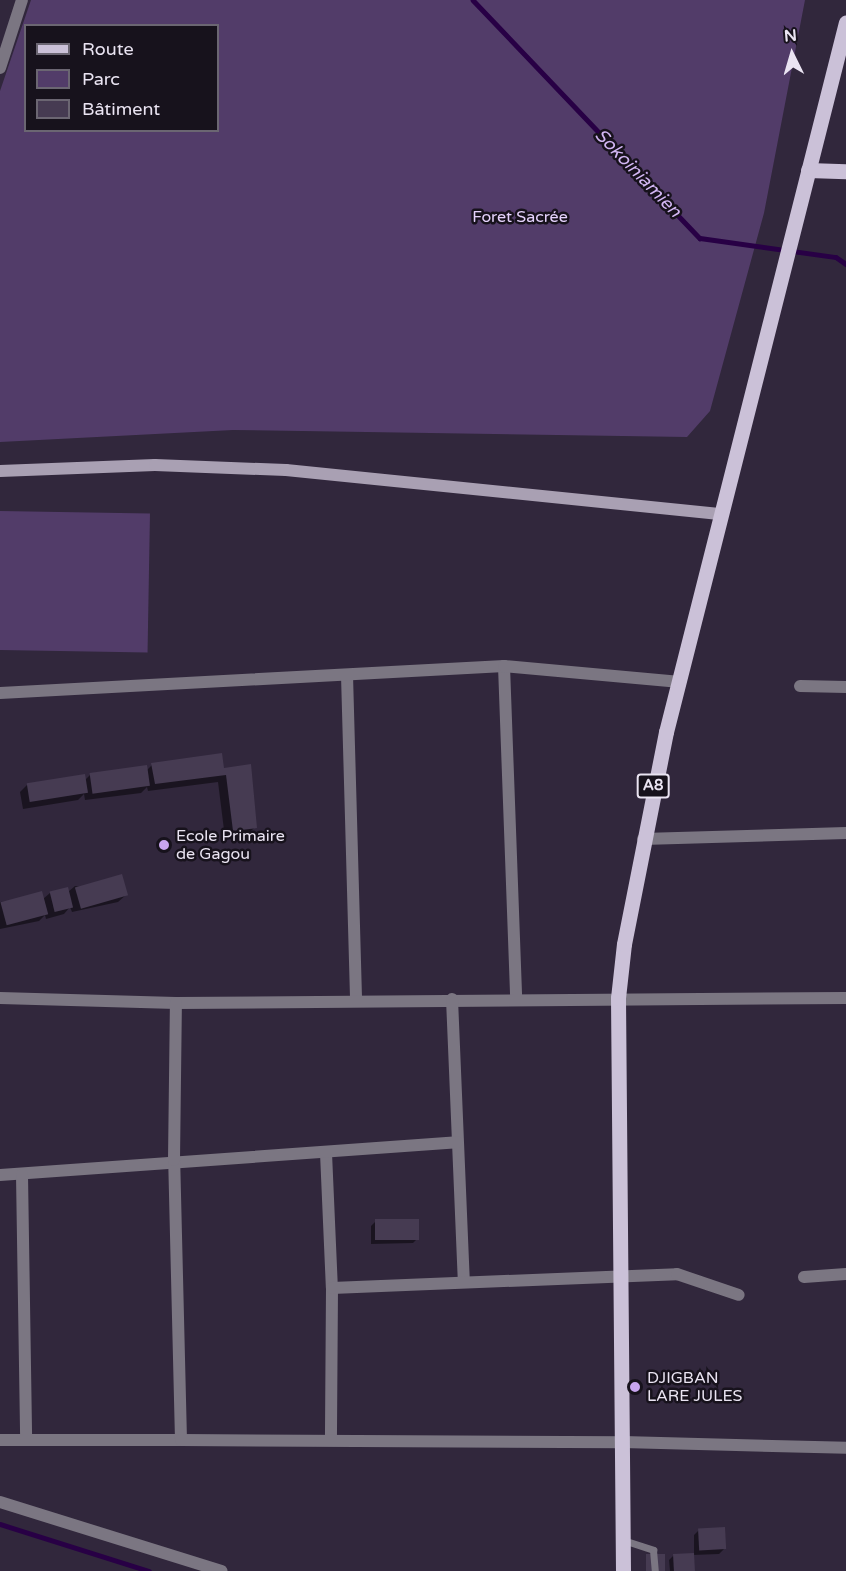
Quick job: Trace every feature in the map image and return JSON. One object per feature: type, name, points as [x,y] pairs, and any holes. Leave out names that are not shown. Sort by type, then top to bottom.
[{"type":"main road","name":"A8","points":[[623,1571],[618,998],[643,839],[680,682],[846,22]]},
{"type":"main road","points":[[808,170],[846,171]]},
{"type":"street","points":[[0,68],[22,0]]},
{"type":"street","points":[[0,471],[155,465],[286,470],[722,514]]},
{"type":"street","points":[[504,666],[516,999]]},
{"type":"street","points":[[0,693],[504,666],[680,682]]},
{"type":"street","points":[[347,675],[357,1001]]},
{"type":"street","points":[[800,686],[846,687]]},
{"type":"street","points":[[643,839],[846,833]]},
{"type":"street","points":[[0,998],[176,1004],[452,999],[846,998]]},
{"type":"street","points":[[452,999],[464,1282]]},
{"type":"street","points":[[176,1004],[174,1160],[181,1440]]},
{"type":"street","points":[[0,1175],[22,1175],[174,1160],[457,1142]]},
{"type":"street","points":[[326,1152],[332,1287],[331,1439]]},
{"type":"street","points":[[22,1175],[26,1440]]},
{"type":"street","points":[[332,1287],[542,1281],[622,1274],[677,1274],[739,1295]]},
{"type":"street","points":[[804,1277],[846,1274]]},
{"type":"street","points":[[0,1440],[331,1439],[623,1442],[846,1448]]},
{"type":"street","points":[[0,1502],[222,1571]]},
{"type":"lane","points":[[623,1540],[653,1550],[655,1571]]},
{"type":"green space","name":"Foret Sacrée","points":[[31,0],[805,0],[764,213],[710,411],[687,437],[233,430],[0,442],[0,91]]},
{"type":"green space","points":[[0,511],[150,514],[148,653],[0,650]]},
{"type":"building","points":[[222,753],[224,768],[251,764],[257,828],[233,831],[226,775],[155,784],[151,763]]},
{"type":"building","name":"Ecole Primaire de Gagou","points":[[147,765],[150,786],[92,794],[90,773]]},
{"type":"building","points":[[85,774],[88,793],[30,802],[27,783]]},
{"type":"building","points":[[122,874],[128,895],[81,909],[75,888]]},
{"type":"building","points":[[68,887],[73,907],[55,912],[50,892]]},
{"type":"building","points":[[42,891],[48,914],[7,925],[0,902]]},
{"type":"building","points":[[375,1219],[419,1219],[419,1240],[375,1240]]},
{"type":"building","points":[[725,1527],[726,1549],[699,1550],[698,1528]]},
{"type":"building","points":[[694,1553],[695,1571],[674,1571],[673,1554]]},
{"type":"building","points":[[646,1554],[665,1554],[665,1571],[646,1571]]},
{"type":"waterway","name":"Sokoiniamien","points":[[473,0],[700,238],[836,257],[846,264]]},
{"type":"waterway","points":[[0,1524],[149,1571]]},
{"type":"place","name":"Ecole Primaire de Gagou","points":[[164,845]]},
{"type":"place","name":"DJIGBAN LARE JULES","points":[[635,1387]]}]
